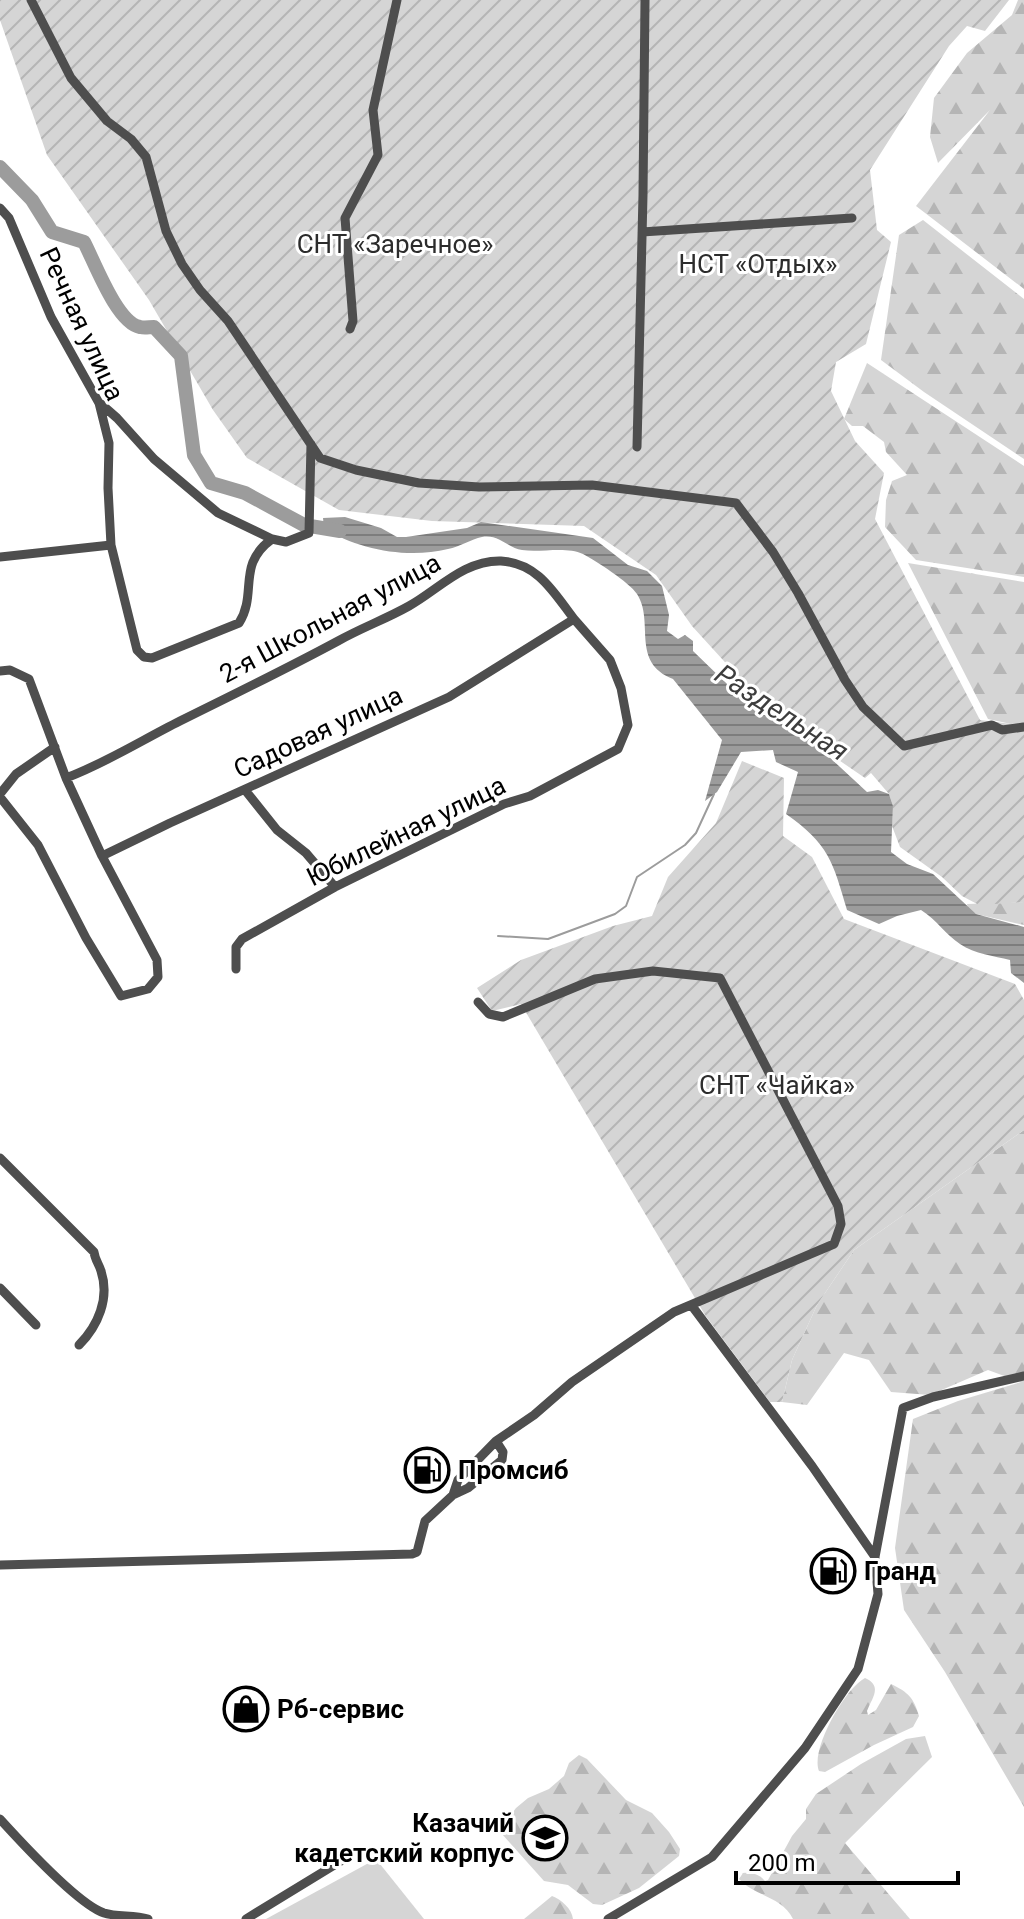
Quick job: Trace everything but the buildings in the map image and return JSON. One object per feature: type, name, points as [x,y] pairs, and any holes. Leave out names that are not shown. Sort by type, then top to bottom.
[{"type":"street","points":[[31,0],[71,78],[107,121],[131,139],[146,157],[166,231],[182,264],[228,321],[320,458],[356,470],[419,483],[479,487],[592,485],[736,503],[779,562],[863,707],[904,746],[992,725],[1002,730],[1024,727]]},
{"type":"street","points":[[350,329],[353,321],[345,218],[378,155],[373,110],[397,0]]},
{"type":"street","points":[[637,447],[645,0]]},
{"type":"street","name":"Речная улица","points":[[0,208],[9,218],[51,317],[99,403],[109,443],[111,545],[137,650],[144,657],[152,658],[239,623],[244,615],[249,573],[258,549],[272,539]]},
{"type":"street","points":[[642,232],[852,218]]},
{"type":"street","points":[[99,403],[154,459],[218,513],[272,539],[286,542],[309,533],[311,444]]},
{"type":"street","points":[[0,557],[111,545]]},
{"type":"street","name":"2-я Школьная улица","points":[[66,778],[104,763],[411,605],[432,588],[481,564],[502,561],[526,568],[555,590],[574,619],[610,660],[621,688],[628,725],[618,749]]},
{"type":"street","name":"Садовая улица","points":[[102,856],[449,697],[574,619]]},
{"type":"street","points":[[0,671],[10,670],[29,679],[55,747],[66,778],[102,856],[157,960],[158,977],[148,989],[121,996],[86,938],[38,845],[0,795],[16,774],[55,747]]},
{"type":"street","name":"Юбилейная улица","points":[[236,969],[236,947],[242,939],[335,887],[504,804],[530,796],[618,749]]},
{"type":"street","points":[[245,790],[277,830],[306,853],[335,887]]},
{"type":"street","points":[[453,1495],[458,1480],[496,1441],[534,1415],[572,1382],[674,1312],[834,1244],[841,1224],[838,1206],[720,978],[653,971],[595,979],[503,1017],[489,1014],[478,1002]]},
{"type":"street","points":[[0,1158],[94,1252],[101,1270],[103,1306],[91,1333],[79,1345]]},
{"type":"street","points":[[0,1288],[36,1325]]},
{"type":"street","points":[[692,1306],[812,1466],[875,1557]]},
{"type":"street","points":[[608,1919],[712,1857],[805,1748],[858,1669],[878,1594],[875,1557],[903,1408],[933,1397],[1024,1376]]},
{"type":"street","points":[[0,1565],[412,1554],[417,1552],[425,1521],[453,1495],[468,1488],[502,1460],[503,1452],[496,1441]]},
{"type":"street","points":[[0,1819],[29,1851],[84,1900],[104,1913],[148,1919]]},
{"type":"street","points":[[246,1919],[341,1861]]},
{"type":"green space","points":[[0,0],[1009,0],[985,31],[967,26],[949,46],[870,170],[877,230],[891,242],[866,344],[836,362],[831,391],[855,441],[884,473],[875,519],[980,720],[1024,723],[1024,902],[979,905],[962,896],[942,877],[900,847],[892,826],[893,806],[889,794],[871,773],[865,778],[773,715],[692,626],[656,575],[584,526],[432,521],[339,510],[247,458],[213,410],[149,300],[47,155],[0,20]]},
{"type":"green space","points":[[1018,0],[1024,0],[1024,289],[916,206],[990,110],[938,163],[930,137],[934,98],[967,53],[1012,15]]},
{"type":"green space","points":[[923,220],[1024,299],[1024,459],[881,360],[899,235]]},
{"type":"green space","points":[[867,363],[1024,466],[1024,577],[916,560],[885,527],[886,500],[892,481],[907,475],[886,452],[884,442],[863,426],[852,426],[844,419]]},
{"type":"green space","points":[[908,563],[1024,582],[1024,723],[1011,724],[988,719]]},
{"type":"green space","name":"СНТ «Чайка»","points":[[742,761],[784,778],[783,836],[812,857],[844,919],[1015,984],[1024,1000],[1024,1130],[854,1250],[817,1305],[792,1360],[782,1402],[770,1402],[705,1315],[521,1004],[492,1011],[477,988],[521,960],[613,926],[652,916],[668,877],[716,823]]},
{"type":"green space","points":[[1024,902],[1024,925],[976,914],[968,909],[967,904]]},
{"type":"green space","points":[[1024,1130],[1024,1807],[945,1672],[904,1610],[895,1548],[913,1419],[958,1401],[1021,1382],[988,1370],[930,1395],[891,1392],[869,1360],[844,1353],[807,1405],[782,1402],[792,1360],[817,1305],[854,1250]]},
{"type":"green space","points":[[865,1678],[875,1689],[868,1715],[876,1710],[891,1684],[910,1696],[919,1716],[913,1727],[825,1772],[819,1771],[820,1749],[831,1720],[848,1694]]},
{"type":"green space","points":[[925,1736],[932,1757],[845,1843],[910,1919],[793,1919],[776,1901],[739,1879],[743,1873],[749,1873],[768,1880],[792,1836],[806,1819],[806,1809],[816,1794],[906,1739]]},
{"type":"green space","points":[[579,1755],[587,1759],[626,1800],[652,1813],[680,1849],[679,1856],[639,1888],[602,1905],[593,1904],[568,1885],[544,1881],[502,1834],[502,1827],[516,1808],[528,1798],[549,1789],[564,1776],[569,1763]]},
{"type":"green space","points":[[376,1859],[424,1919],[266,1919]]},
{"type":"green space","points":[[552,1896],[566,1905],[573,1919],[524,1919]]},
{"type":"shaded area","points":[[345,517],[381,528],[397,537],[467,528],[481,522],[593,538],[628,565],[647,571],[662,586],[669,615],[667,631],[678,639],[685,635],[693,641],[693,651],[756,712],[784,722],[813,742],[867,792],[878,790],[889,794],[893,806],[891,852],[907,864],[933,874],[976,914],[1024,927],[1024,983],[1011,973],[1010,960],[966,947],[921,910],[879,924],[847,910],[833,866],[821,845],[786,814],[798,772],[776,762],[773,750],[741,752],[717,792],[705,801],[722,740],[673,679],[660,672],[652,662],[647,652],[642,605],[633,589],[612,572],[576,552],[522,550],[488,537],[433,552],[400,553],[368,547],[324,528],[323,518]]},
{"type":"waterway","name":"Раздельная","points":[[0,167],[32,200],[52,232],[84,242],[123,315],[140,327],[154,327],[181,356],[194,455],[211,483],[245,493],[304,525],[340,531]]},
{"type":"waterway","points":[[498,936],[548,939],[615,914],[626,906],[637,877],[685,845],[696,833],[714,794]]},
{"type":"place","name":"Промсиб","points":[[427,1470]]},
{"type":"place","name":"Гранд","points":[[833,1571]]},
{"type":"place","name":"Рб-сервис","points":[[246,1709]]},
{"type":"place","name":"Казачий кадетский корпус","points":[[545,1838]]},
{"type":"park label","name":"СНТ «Заречное»","points":[[395,244]]},
{"type":"park label","name":"НСТ «Отдых»","points":[[758,264]]}]
